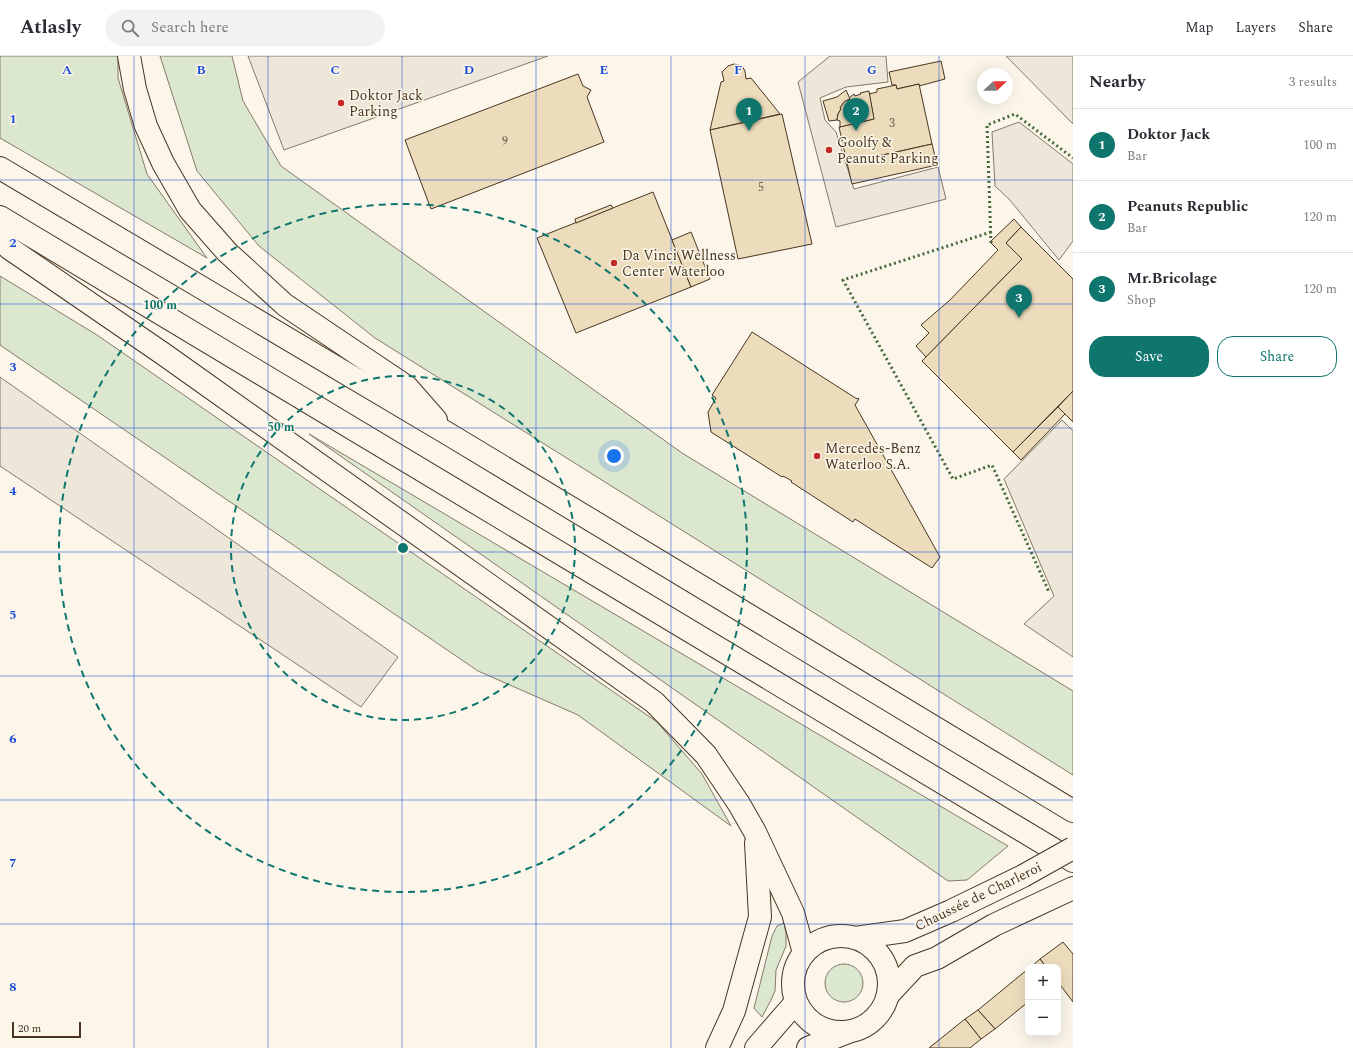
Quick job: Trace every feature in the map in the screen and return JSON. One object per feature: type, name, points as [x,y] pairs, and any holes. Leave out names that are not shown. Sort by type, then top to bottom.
[{"type":"main road","points":[[129,56],[135,89],[146,126],[164,163],[190,210],[227,252],[286,305],[407,387],[450,435]]},
{"type":"main road","points":[[0,168],[450,435],[1073,810]]},
{"type":"main road","points":[[0,217],[1073,861]]},
{"type":"main road","points":[[0,238],[9,248],[162,353],[654,702],[706,755],[739,804],[755,832],[794,913],[804,953]]},
{"type":"main road","points":[[717,1048],[734,1011],[760,917],[755,832]]},
{"type":"main road","name":"Chaussée de Charleroi","points":[[855,938],[905,931],[951,911],[1023,876],[1073,848]]},
{"type":"main road","points":[[888,995],[915,966],[937,958],[994,925],[1065,892]]},
{"type":"main road","points":[[808,1048],[863,1027],[874,1019],[883,1008],[888,995],[889,981],[886,967],[878,954],[868,944],[855,938],[837,936],[818,942],[804,953],[796,968],[793,985],[796,1002],[805,1016],[818,1026],[833,1032],[850,1031]]},
{"type":"main road","points":[[756,1048],[796,1002]]},
{"type":"green space","points":[[0,56],[118,56],[118,78],[147,174],[207,258],[0,138]]},
{"type":"green space","points":[[160,56],[232,56],[243,101],[281,166],[682,453],[1073,691],[1073,775],[375,338],[259,246],[197,171]]},
{"type":"green space","points":[[0,276],[97,335],[657,722],[702,774],[731,826],[578,715],[478,671],[0,345]]},
{"type":"green space","points":[[309,434],[1008,846],[967,880],[948,881]]},
{"type":"green space","points":[[784,923],[786,946],[776,970],[775,991],[762,1017],[754,1008],[772,936],[777,926]]},
{"type":"green space","points":[[840,964],[848,964],[858,969],[862,976],[862,990],[858,997],[848,1002],[840,1002],[830,997],[828,994],[825,987],[825,979],[830,969],[833,967]]},
{"type":"shaded area","name":"Doktor Jack Parking","points":[[248,56],[548,56],[284,150]]},
{"type":"shaded area","name":"Goolfy & Peanuts Parking","points":[[830,56],[886,56],[888,82],[846,87],[820,98],[825,120],[836,132],[854,189],[938,167],[946,199],[836,227],[798,82]]},
{"type":"shaded area","points":[[1006,56],[1073,56],[1073,124]]},
{"type":"shaded area","points":[[1019,122],[1073,164],[1073,241],[1059,260],[1009,199],[995,186],[992,132]]},
{"type":"shaded area","points":[[0,377],[398,657],[361,707],[0,466]]},
{"type":"shaded area","points":[[1062,420],[1073,431],[1073,657],[1024,624],[1054,596],[1004,479]]},
{"type":"building","points":[[941,61],[945,79],[919,86],[919,84],[897,89],[896,85],[892,85],[889,72]]},
{"type":"building","points":[[734,64],[742,66],[745,71],[746,79],[751,78],[780,114],[710,130],[721,82],[724,81],[722,72],[728,66]]},
{"type":"building","points":[[578,74],[583,86],[591,90],[587,97],[604,142],[431,209],[405,140]]},
{"type":"building","points":[[919,84],[932,144],[847,163],[839,127],[874,119],[869,94],[877,92],[877,89],[896,85],[897,89]]},
{"type":"building","points":[[846,90],[850,99],[844,102],[840,108],[841,109],[837,120],[829,121],[823,101],[837,97]]},
{"type":"building","points":[[869,91],[874,119],[840,127],[840,121],[837,120],[841,109],[840,108],[844,102],[850,99],[849,98],[854,94],[855,96]]},
{"type":"building","points":[[782,114],[812,244],[738,259],[710,130]]},
{"type":"building","points":[[932,144],[937,165],[852,184],[847,163]]},
{"type":"building","name":"Da Vinci Wellness Center Waterloo","points":[[653,192],[691,287],[576,333],[537,238]]},
{"type":"building","points":[[611,205],[613,208],[576,223],[575,219]]},
{"type":"building","points":[[1014,219],[1021,227],[1006,243],[1022,259],[926,357],[916,346],[929,333],[921,325],[950,300],[998,250],[990,242]]},
{"type":"building","points":[[1021,227],[1073,279],[1073,391],[1013,452],[922,361],[1022,259],[1006,243]]},
{"type":"building","points":[[691,232],[710,279],[691,287],[672,240]]},
{"type":"building","name":"Mercedes-Benz Waterloo S.A.","points":[[752,332],[859,399],[855,405],[940,557],[932,568],[855,519],[853,522],[791,482],[792,481],[783,476],[782,477],[711,432],[708,412],[716,398],[712,395]]},
{"type":"building","points":[[1073,391],[1073,422],[1058,407]]},
{"type":"building","points":[[1058,407],[1065,414],[1021,460],[1013,452]]},
{"type":"building","points":[[1063,942],[1073,954],[1073,1002],[1061,986],[1061,964],[1044,964],[1040,959]]},
{"type":"building","points":[[1040,959],[1044,964],[1034,964]]},
{"type":"building","points":[[1025,971],[1025,1004],[995,1029],[978,1010]]},
{"type":"building","points":[[978,1010],[995,1029],[981,1039],[965,1019]]},
{"type":"building","points":[[965,1019],[981,1039],[970,1048],[929,1048]]},
{"type":"hedge","points":[[991,243],[987,125],[1015,114],[1073,158]]},
{"type":"hedge","points":[[991,232],[843,280],[953,479],[992,465],[1049,592]]},
{"type":"place","name":"Doktor Jack Parking","points":[[341,103]]},
{"type":"place","name":"Doktor Jack","points":[[749,131]]},
{"type":"place","name":"Peanuts Republic","points":[[856,131]]},
{"type":"place","name":"Goolfy & Peanuts Parking","points":[[829,150]]},
{"type":"place","name":"Da Vinci Wellness Center Waterloo","points":[[614,263]]},
{"type":"place","name":"Mr.Bricolage","points":[[1019,318]]},
{"type":"place","name":"Mercedes-Benz Waterloo S.A.","points":[[817,456]]}]
